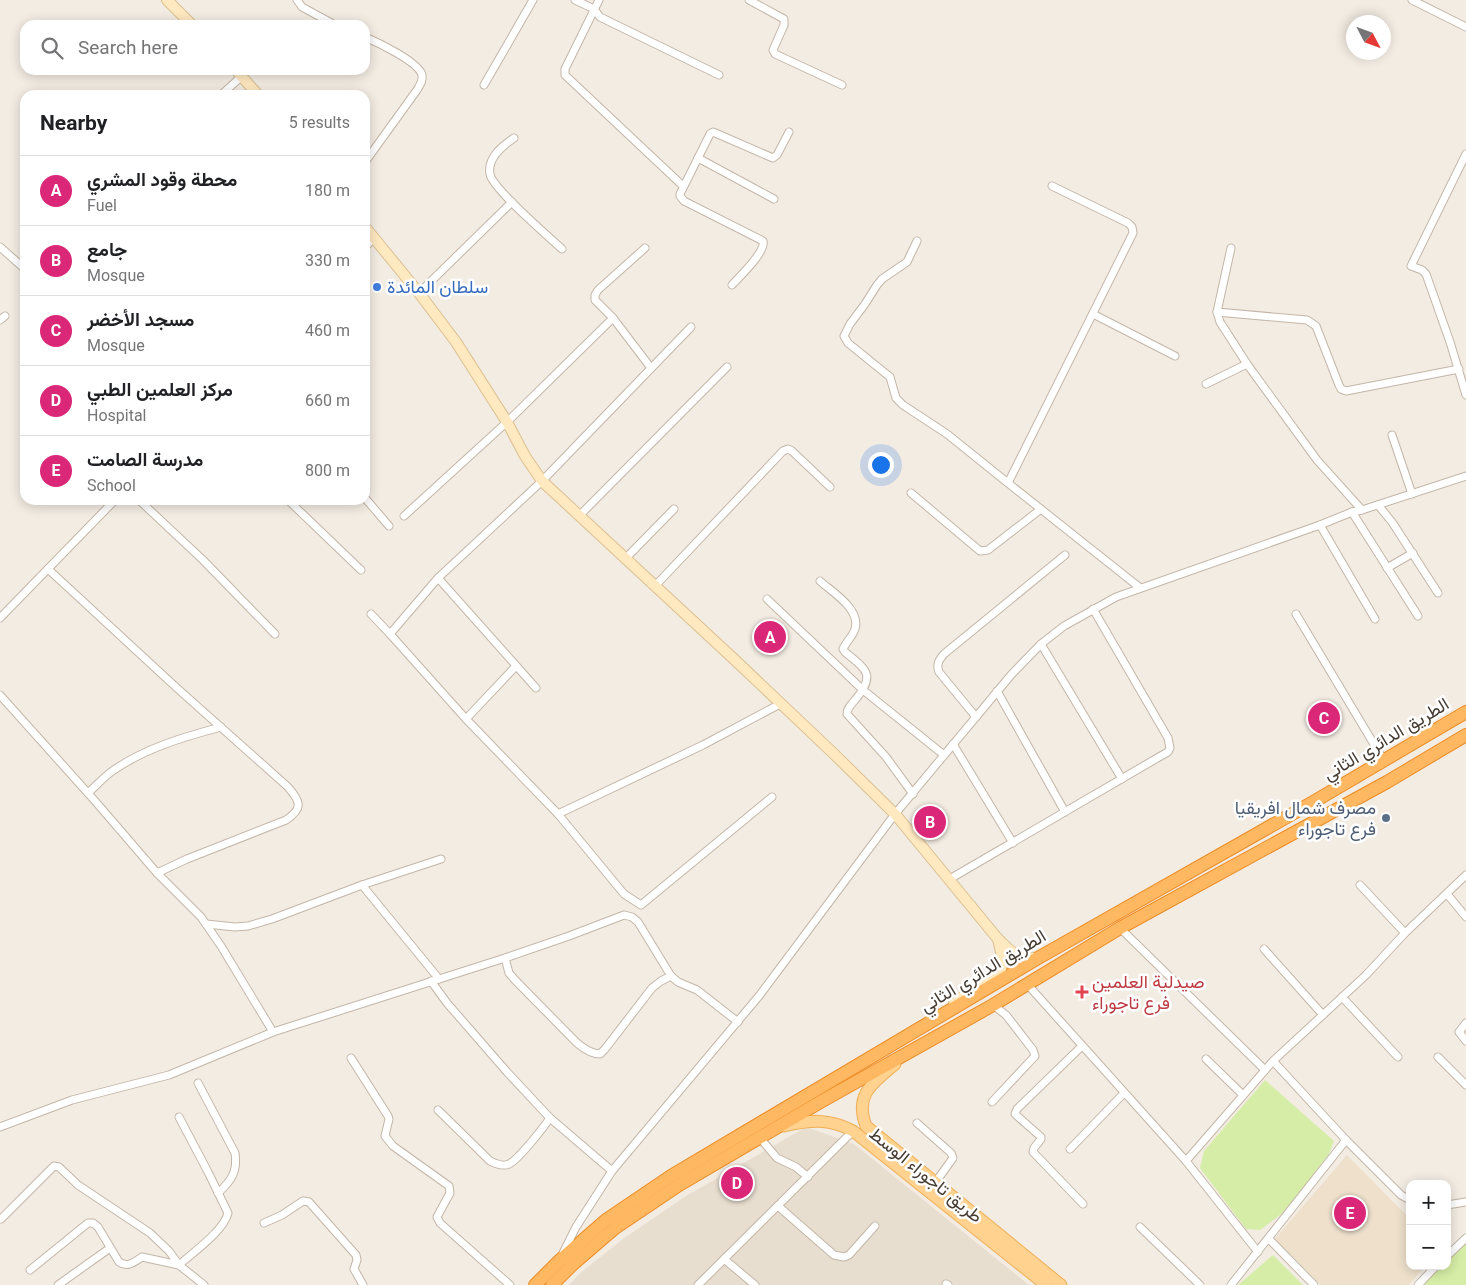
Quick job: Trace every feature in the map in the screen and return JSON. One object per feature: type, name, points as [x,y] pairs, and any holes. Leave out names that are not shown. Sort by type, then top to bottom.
[{"type":"highway","name":"الطريق الدائري الثاني","points":[[535,1285],[606,1220],[671,1176],[1038,958],[1332,792],[1466,712]]},
{"type":"highway","name":"الطريق الدائري الثاني","points":[[552,1285],[615,1228],[679,1185],[910,1051],[993,1006],[1120,928],[1338,809],[1466,735]]},
{"type":"highway","points":[[1332,792],[1330,800],[1333,806],[1338,809]]},
{"type":"highway","points":[[1292,814],[1300,820],[1300,829]]},
{"type":"main road","points":[[167,0],[187,20]]},
{"type":"main road","points":[[241,75],[254,90]]},
{"type":"main road","points":[[370,233],[456,342],[542,481],[833,753],[895,814],[998,939],[1022,958],[1038,958]]},
{"type":"main road","points":[[945,1014],[963,995],[1001,969],[1003,961],[998,939]]},
{"type":"main road","name":"طريق تاجوراء الوسط","points":[[910,1051],[875,1082],[868,1091],[862,1104],[862,1117],[866,1126],[1061,1285]]},
{"type":"main road","name":"طريق تاجوراء الوسط","points":[[779,1127],[809,1120],[835,1123],[853,1130],[1046,1285]]},
{"type":"street","points":[[298,0],[302,7],[326,20]]},
{"type":"street","points":[[484,85],[533,0]]},
{"type":"street","points":[[575,0],[594,9],[600,17],[719,75]]},
{"type":"street","points":[[599,0],[565,69],[565,75],[683,186]]},
{"type":"street","points":[[749,0],[784,19],[784,25],[773,50],[776,54],[842,85]]},
{"type":"street","points":[[1412,0],[1466,27]]},
{"type":"street","points":[[370,39],[382,44],[415,65],[422,73],[422,82],[370,155]]},
{"type":"street","points":[[225,90],[237,75]]},
{"type":"street","points":[[732,285],[761,252],[764,245],[762,241],[684,201],[680,196],[683,186],[710,134],[713,132],[773,158],[777,155],[789,132]]},
{"type":"street","points":[[514,138],[504,144],[494,156],[490,167],[490,174],[495,183],[512,202],[562,249]]},
{"type":"street","points":[[1466,154],[1411,266],[1422,270],[1426,274],[1459,369],[1466,395]]},
{"type":"street","points":[[698,158],[774,199]]},
{"type":"street","points":[[1008,483],[1131,238],[1133,229],[1128,223],[1052,186]]},
{"type":"street","points":[[419,293],[512,202]]},
{"type":"street","points":[[370,242],[374,238]]},
{"type":"street","points":[[917,241],[907,262],[882,279],[850,324],[844,336],[848,343],[890,377],[896,398],[903,405],[947,434],[1139,587]]},
{"type":"street","points":[[0,247],[20,265]]},
{"type":"street","points":[[645,248],[595,295],[595,300],[613,318],[652,368]]},
{"type":"street","points":[[1231,248],[1217,312],[1220,322],[1247,364],[1317,460],[1362,510]]},
{"type":"street","points":[[1217,312],[1307,320],[1312,323],[1316,326],[1339,385],[1346,391],[1459,369]]},
{"type":"street","points":[[1093,314],[1175,356]]},
{"type":"street","points":[[404,516],[507,422],[613,318]]},
{"type":"street","points":[[390,634],[438,578],[542,481],[691,327]]},
{"type":"street","points":[[1206,384],[1247,364]]},
{"type":"street","points":[[580,515],[727,367]]},
{"type":"street","points":[[1392,435],[1412,494]]},
{"type":"street","points":[[655,586],[783,451],[788,449],[792,451],[830,487]]},
{"type":"street","points":[[559,1261],[576,1227],[612,1171],[760,996],[895,814],[997,692],[1041,644],[1064,626],[1093,609],[1139,587],[1320,525],[1352,512],[1466,476]]},
{"type":"street","points":[[911,493],[980,551],[988,550],[1041,509]]},
{"type":"street","points":[[370,504],[389,526]]},
{"type":"street","points":[[0,618],[110,505]]},
{"type":"street","points":[[144,505],[203,560],[274,634]]},
{"type":"street","points":[[293,505],[361,570]]},
{"type":"street","points":[[1378,505],[1392,522],[1438,593]]},
{"type":"street","points":[[625,559],[674,509]]},
{"type":"street","points":[[1352,512],[1418,616]]},
{"type":"street","points":[[1320,525],[1375,619]]},
{"type":"street","points":[[1387,568],[1413,553]]},
{"type":"street","points":[[976,717],[939,672],[937,667],[939,661],[944,654],[1065,555]]},
{"type":"street","points":[[48,569],[288,787],[296,796],[299,804],[298,809],[286,820],[187,859],[157,873]]},
{"type":"street","points":[[438,578],[536,688]]},
{"type":"street","points":[[820,581],[847,605],[856,617],[855,630],[843,649],[864,668],[867,678],[863,690],[847,709],[846,714],[886,757],[913,794]]},
{"type":"street","points":[[767,599],[863,690],[944,755]]},
{"type":"street","points":[[948,880],[1168,752],[1170,744],[1168,738],[1093,609]]},
{"type":"street","points":[[371,614],[466,719],[558,814],[624,894],[641,905],[772,797]]},
{"type":"street","points":[[1296,614],[1384,761]]},
{"type":"street","points":[[1041,644],[1122,779]]},
{"type":"street","points":[[466,719],[516,666]]},
{"type":"street","points":[[997,692],[1065,812]]},
{"type":"street","points":[[0,695],[157,873],[206,924],[273,1032]]},
{"type":"street","points":[[558,814],[704,746],[780,704]]},
{"type":"street","points":[[88,793],[109,774],[143,754],[221,727]]},
{"type":"street","points":[[953,744],[1013,843]]},
{"type":"street","points":[[206,924],[235,927],[248,926],[441,859]]},
{"type":"street","points":[[1186,1161],[1273,1061],[1366,975],[1405,933],[1466,875]]},
{"type":"street","points":[[1360,885],[1405,933]]},
{"type":"street","points":[[362,886],[439,979]]},
{"type":"street","points":[[1447,894],[1466,917]]},
{"type":"street","points":[[0,1127],[72,1100],[169,1075],[273,1032],[505,958],[624,915],[632,917],[638,922],[672,976],[678,982],[697,990],[738,1022]]},
{"type":"street","points":[[1120,928],[1265,1070]]},
{"type":"street","points":[[1264,949],[1323,1015]]},
{"type":"street","points":[[505,958],[510,973],[515,980],[577,1043],[584,1049],[596,1054],[600,1054],[605,1049],[652,988],[672,976]]},
{"type":"street","points":[[431,981],[447,1003],[550,1118],[612,1171]]},
{"type":"street","points":[[1027,984],[1186,1161],[1258,1252]]},
{"type":"street","points":[[1342,997],[1398,1057]]},
{"type":"street","points":[[992,1102],[1035,1056],[1033,1050],[1006,1015],[993,1006]]},
{"type":"street","points":[[1466,1023],[1459,1032],[1466,1041]]},
{"type":"street","points":[[1082,1046],[1017,1109],[1015,1114],[1041,1137],[1033,1152],[1083,1204]]},
{"type":"street","points":[[351,1058],[388,1116],[385,1136],[388,1141],[449,1186],[450,1193],[437,1217],[440,1223],[510,1285]]},
{"type":"street","points":[[1438,1058],[1466,1085]]},
{"type":"street","points":[[1206,1059],[1243,1095]]},
{"type":"street","points":[[1273,1061],[1346,1140],[1406,1198]]},
{"type":"street","points":[[198,1083],[235,1153],[236,1168],[233,1177],[218,1193]]},
{"type":"street","points":[[1070,1149],[1124,1093]]},
{"type":"street","points":[[438,1110],[490,1161],[498,1165],[510,1164],[540,1132],[550,1118]]},
{"type":"street","points":[[179,1117],[228,1214],[218,1230],[179,1265]]},
{"type":"street","points":[[917,1123],[951,1153],[953,1158],[935,1183]]},
{"type":"street","points":[[698,1285],[853,1130]]},
{"type":"street","points":[[760,1138],[784,1163],[796,1167],[808,1177]]},
{"type":"street","points":[[1231,1285],[1346,1140]]},
{"type":"street","points":[[1,1219],[54,1166],[59,1167],[78,1185],[150,1233],[169,1251],[179,1265],[204,1285]]},
{"type":"street","points":[[264,1224],[303,1201],[309,1202],[356,1255],[358,1260],[354,1269],[363,1285]]},
{"type":"street","points":[[1451,1204],[1466,1202]]},
{"type":"street","points":[[778,1206],[834,1255],[849,1255],[875,1226]]},
{"type":"street","points":[[30,1270],[88,1222],[98,1227],[119,1262],[124,1265],[129,1265],[142,1258],[179,1265]]},
{"type":"street","points":[[1140,1227],[1200,1285]]},
{"type":"street","points":[[1451,1252],[1466,1238]]},
{"type":"street","points":[[1269,1239],[1314,1285]]},
{"type":"street","points":[[58,1285],[110,1248]]},
{"type":"street","points":[[724,1259],[755,1285]]},
{"type":"street","points":[[1418,1285],[1432,1270]]},
{"type":"shaded area","points":[[806,1127],[854,1144],[1029,1285],[569,1285],[579,1274],[623,1239],[686,1196]]},
{"type":"shaded area","points":[[1347,1155],[1406,1215],[1406,1270],[1422,1270],[1409,1285],[1321,1285],[1275,1239]]},
{"type":"green space","points":[[1265,1080],[1334,1141],[1329,1154],[1284,1212],[1260,1230],[1246,1229],[1200,1168],[1204,1151]]},
{"type":"green space","points":[[1466,1240],[1466,1285],[1424,1285],[1437,1270],[1451,1270],[1451,1255]]},
{"type":"green space","points":[[1273,1255],[1303,1285],[1238,1285]]},
{"type":"place","name":"سلطان المائدة","points":[[377,287]]},
{"type":"place","name":"محطة وقود المشري","points":[[770,637]]},
{"type":"place","name":"مسجد الأخضر","points":[[1324,718]]},
{"type":"place","name":"مصرف شمال افريقيا فرع تاجوراء","points":[[1386,818]]},
{"type":"place","name":"جامع","points":[[930,822]]},
{"type":"place","name":"صيدلية العلمين فرع تاجوراء","points":[[1082,992]]},
{"type":"place","name":"مركز العلمين الطبي","points":[[737,1183]]},
{"type":"place","name":"مدرسة الصامت","points":[[1350,1213]]}]
